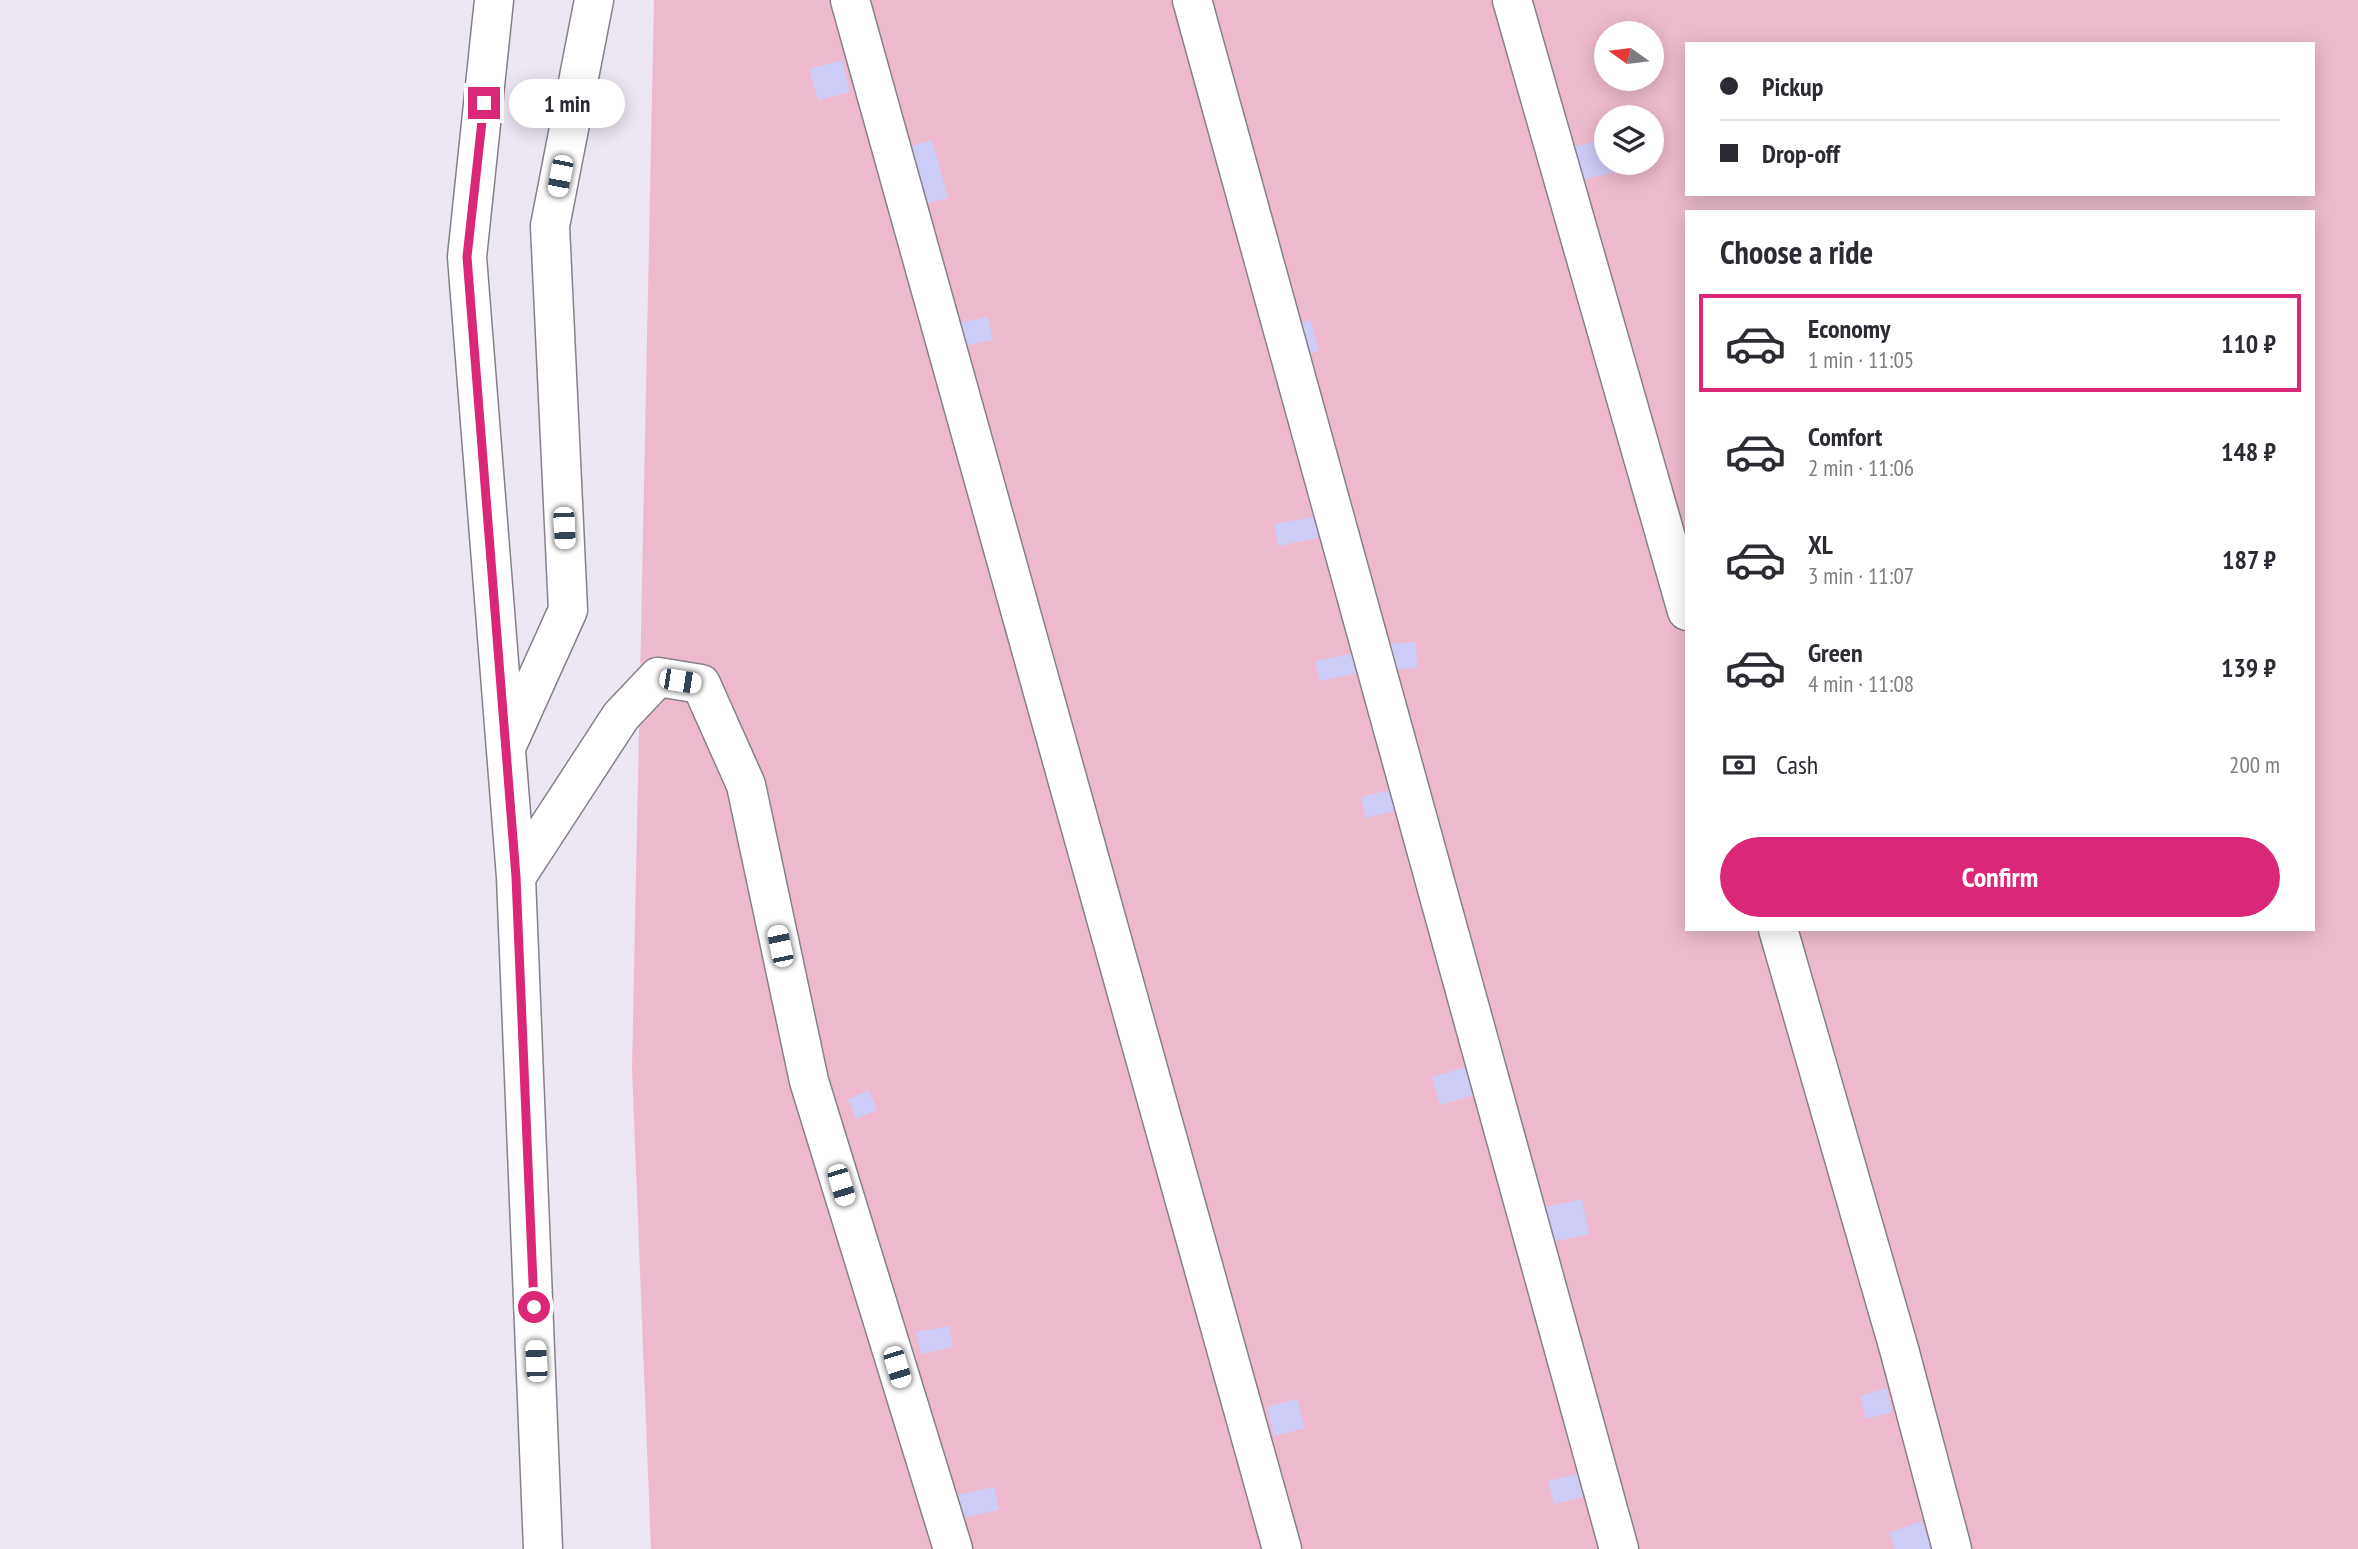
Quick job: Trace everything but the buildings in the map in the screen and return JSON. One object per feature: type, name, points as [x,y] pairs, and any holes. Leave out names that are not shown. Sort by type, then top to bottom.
[{"type":"street","points":[[494,0],[467,257],[516,877],[543,1549]]},
{"type":"street","points":[[506,748],[568,610],[550,226],[594,0]]},
{"type":"street","points":[[850,0],[1282,1549]]},
{"type":"street","points":[[1192,0],[1619,1549]]},
{"type":"street","points":[[1512,0],[1685,604]]},
{"type":"street","points":[[516,877],[621,716],[658,677],[701,684],[746,785],[809,1081],[953,1549]]},
{"type":"street","points":[[1779,931],[1899,1349],[1952,1549]]},
{"type":"shaded area","points":[[654,0],[2358,0],[2358,1549],[651,1549],[632,1069]]},
{"type":"route","points":[[484,103],[467,257],[516,877],[534,1307]]}]
